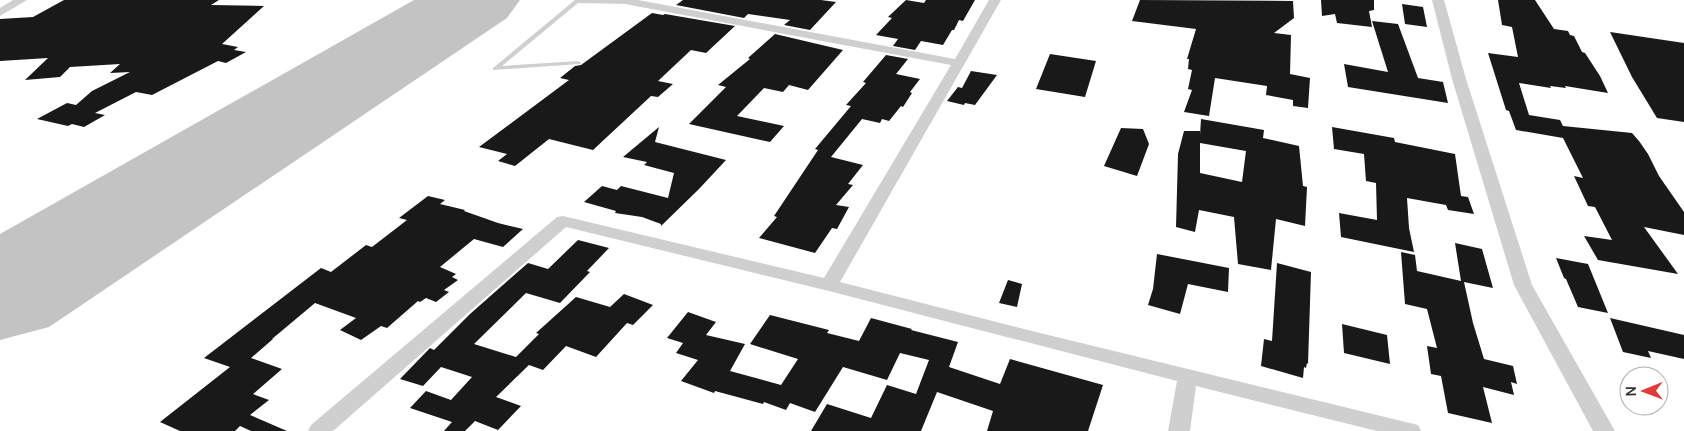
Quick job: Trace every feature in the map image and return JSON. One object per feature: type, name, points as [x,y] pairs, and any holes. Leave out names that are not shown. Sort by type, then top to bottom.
[{"type":"street","points":[[0,13],[21,0]]},
{"type":"street","points":[[829,285],[994,0]]},
{"type":"street","points":[[1438,0],[1459,79],[1523,285],[1604,431]]},
{"type":"street","points":[[630,2],[958,63]]},
{"type":"street","points":[[319,431],[563,222],[829,285],[1032,338],[1410,431]]},
{"type":"street","points":[[1179,431],[1188,375]]},
{"type":"lane","points":[[578,63],[495,69],[577,0],[630,2]]},
{"type":"building","points":[[64,0],[219,0],[211,5],[264,6],[222,44],[238,47],[234,50],[246,52],[226,63],[218,61],[152,95],[136,92],[95,113],[105,115],[84,127],[72,124],[68,126],[37,119],[67,103],[76,105],[92,91],[130,72],[110,73],[120,64],[70,67],[60,77],[25,80],[48,58],[0,61],[0,19],[33,17]]},
{"type":"building","points":[[683,0],[821,0],[836,2],[810,30],[784,25],[790,20],[748,14],[744,18],[676,5]]},
{"type":"building","points":[[906,0],[924,3],[926,0],[975,0],[963,21],[959,20],[943,45],[921,41],[915,50],[893,46],[898,39],[876,35],[892,18],[888,17]]},
{"type":"building","points":[[1140,0],[1293,1],[1294,18],[1274,33],[1291,35],[1290,74],[1310,78],[1308,108],[1293,106],[1293,100],[1266,95],[1267,86],[1215,78],[1209,116],[1184,112],[1192,90],[1188,89],[1192,70],[1188,69],[1189,59],[1187,59],[1196,29],[1132,21]]},
{"type":"building","points":[[1321,0],[1374,0],[1374,10],[1369,11],[1372,27],[1337,23],[1335,14],[1322,16]]},
{"type":"building","points":[[1498,0],[1535,0],[1554,29],[1568,31],[1570,35],[1574,36],[1582,52],[1585,53],[1600,76],[1608,93],[1565,86],[1566,88],[1550,86],[1551,88],[1519,83],[1529,115],[1560,120],[1563,126],[1632,133],[1648,154],[1659,176],[1684,212],[1684,235],[1644,227],[1678,274],[1598,260],[1584,236],[1612,240],[1595,207],[1588,206],[1574,176],[1583,178],[1563,138],[1516,130],[1509,111],[1506,110],[1488,53],[1518,57],[1512,27],[1502,25]]},
{"type":"building","points":[[1402,4],[1423,7],[1427,27],[1405,24]]},
{"type":"building","points":[[652,13],[735,26],[706,53],[691,50],[658,81],[673,84],[658,97],[651,96],[593,150],[549,139],[515,166],[498,161],[507,154],[479,147],[569,80],[560,78],[575,66],[581,65]]},
{"type":"building","points":[[1372,21],[1398,24],[1418,78],[1443,82],[1448,103],[1348,87],[1344,64],[1388,72]]},
{"type":"building","points":[[1610,32],[1684,43],[1684,122],[1657,118],[1632,77]]},
{"type":"building","points":[[775,34],[843,50],[808,90],[789,85],[783,92],[764,88],[737,116],[784,126],[770,142],[689,124],[726,87],[718,85],[750,59],[748,58]]},
{"type":"building","points":[[1050,54],[1096,61],[1085,97],[1036,89]]},
{"type":"building","points":[[886,55],[908,59],[896,74],[920,79],[910,92],[912,93],[903,107],[901,106],[889,121],[882,119],[880,123],[862,119],[831,157],[863,165],[848,184],[853,185],[836,205],[849,207],[837,229],[832,228],[815,253],[759,238],[777,217],[774,216],[818,150],[815,149],[851,106],[846,105],[866,83],[863,82]]},
{"type":"building","points":[[971,71],[997,75],[975,105],[965,103],[964,105],[947,101],[958,87],[962,88]]},
{"type":"building","points":[[1201,119],[1264,130],[1263,138],[1299,146],[1303,186],[1307,187],[1305,226],[1276,219],[1271,270],[1238,264],[1234,217],[1199,210],[1195,232],[1176,227],[1178,154],[1184,131],[1200,131],[1200,135]],"holes":[[[1200,143],[1246,151],[1242,182],[1200,173]]]},
{"type":"building","points":[[659,127],[655,142],[726,160],[661,226],[661,224],[642,217],[615,213],[616,211],[584,202],[602,186],[617,190],[621,186],[668,198],[674,173],[644,165],[647,162],[623,157]]},
{"type":"building","points":[[1332,127],[1394,138],[1395,142],[1455,154],[1461,196],[1468,197],[1474,214],[1448,210],[1446,205],[1407,198],[1409,228],[1414,252],[1341,237],[1339,213],[1377,220],[1376,183],[1366,181],[1364,154],[1334,149]]},
{"type":"building","points":[[1121,128],[1143,129],[1149,144],[1137,176],[1104,166]]},
{"type":"building","points":[[428,196],[445,200],[440,204],[523,229],[503,247],[474,239],[440,267],[456,274],[452,277],[458,280],[444,290],[449,292],[436,302],[426,298],[420,302],[418,301],[387,328],[381,326],[361,340],[340,330],[356,318],[315,303],[272,339],[251,358],[282,369],[253,394],[269,400],[250,415],[287,431],[251,431],[240,426],[235,431],[180,431],[160,422],[230,367],[204,358],[321,268],[331,272],[366,245],[372,247],[407,220],[399,218]]},
{"type":"building","points":[[578,240],[609,248],[587,271],[590,272],[560,303],[526,293],[474,344],[516,357],[539,334],[536,333],[576,297],[610,307],[624,294],[653,305],[633,325],[627,323],[596,357],[566,346],[543,370],[529,365],[496,397],[521,406],[498,430],[475,421],[465,431],[444,431],[452,422],[410,408],[426,391],[451,400],[472,377],[441,367],[423,386],[400,379],[430,348],[434,350],[470,314],[528,263],[548,269]]},
{"type":"building","points":[[1455,243],[1482,249],[1493,288],[1464,282],[1473,323],[1484,359],[1513,366],[1517,384],[1511,382],[1514,395],[1483,387],[1492,423],[1448,413],[1441,376],[1431,374],[1427,346],[1437,348],[1427,309],[1405,304],[1401,252],[1415,255],[1417,271],[1461,281]]},
{"type":"building","points":[[1157,254],[1229,268],[1228,292],[1188,284],[1180,314],[1148,305],[1153,289]]},
{"type":"building","points":[[1556,258],[1588,264],[1608,313],[1578,307]]},
{"type":"building","points":[[1277,263],[1311,272],[1308,364],[1306,368],[1304,367],[1303,378],[1261,366],[1264,339],[1272,341]]},
{"type":"building","points":[[1008,280],[1022,284],[1017,307],[999,303]]},
{"type":"building","points":[[688,312],[716,322],[706,335],[745,344],[730,371],[781,385],[798,359],[750,344],[770,315],[829,330],[827,333],[859,341],[871,318],[958,342],[949,367],[1000,384],[1010,359],[1103,385],[1088,431],[987,431],[993,411],[937,392],[921,431],[811,431],[827,404],[871,418],[887,385],[916,394],[929,360],[900,353],[887,380],[843,367],[815,412],[790,403],[786,410],[764,402],[763,404],[715,391],[714,393],[681,381],[698,360],[676,353],[683,343],[667,338]]},
{"type":"building","points":[[1610,318],[1684,335],[1684,359],[1648,351],[1651,358],[1623,352]]},
{"type":"building","points":[[1342,324],[1387,335],[1390,364],[1344,353]]},
{"type":"runway","points":[[0,294],[477,0]]}]
